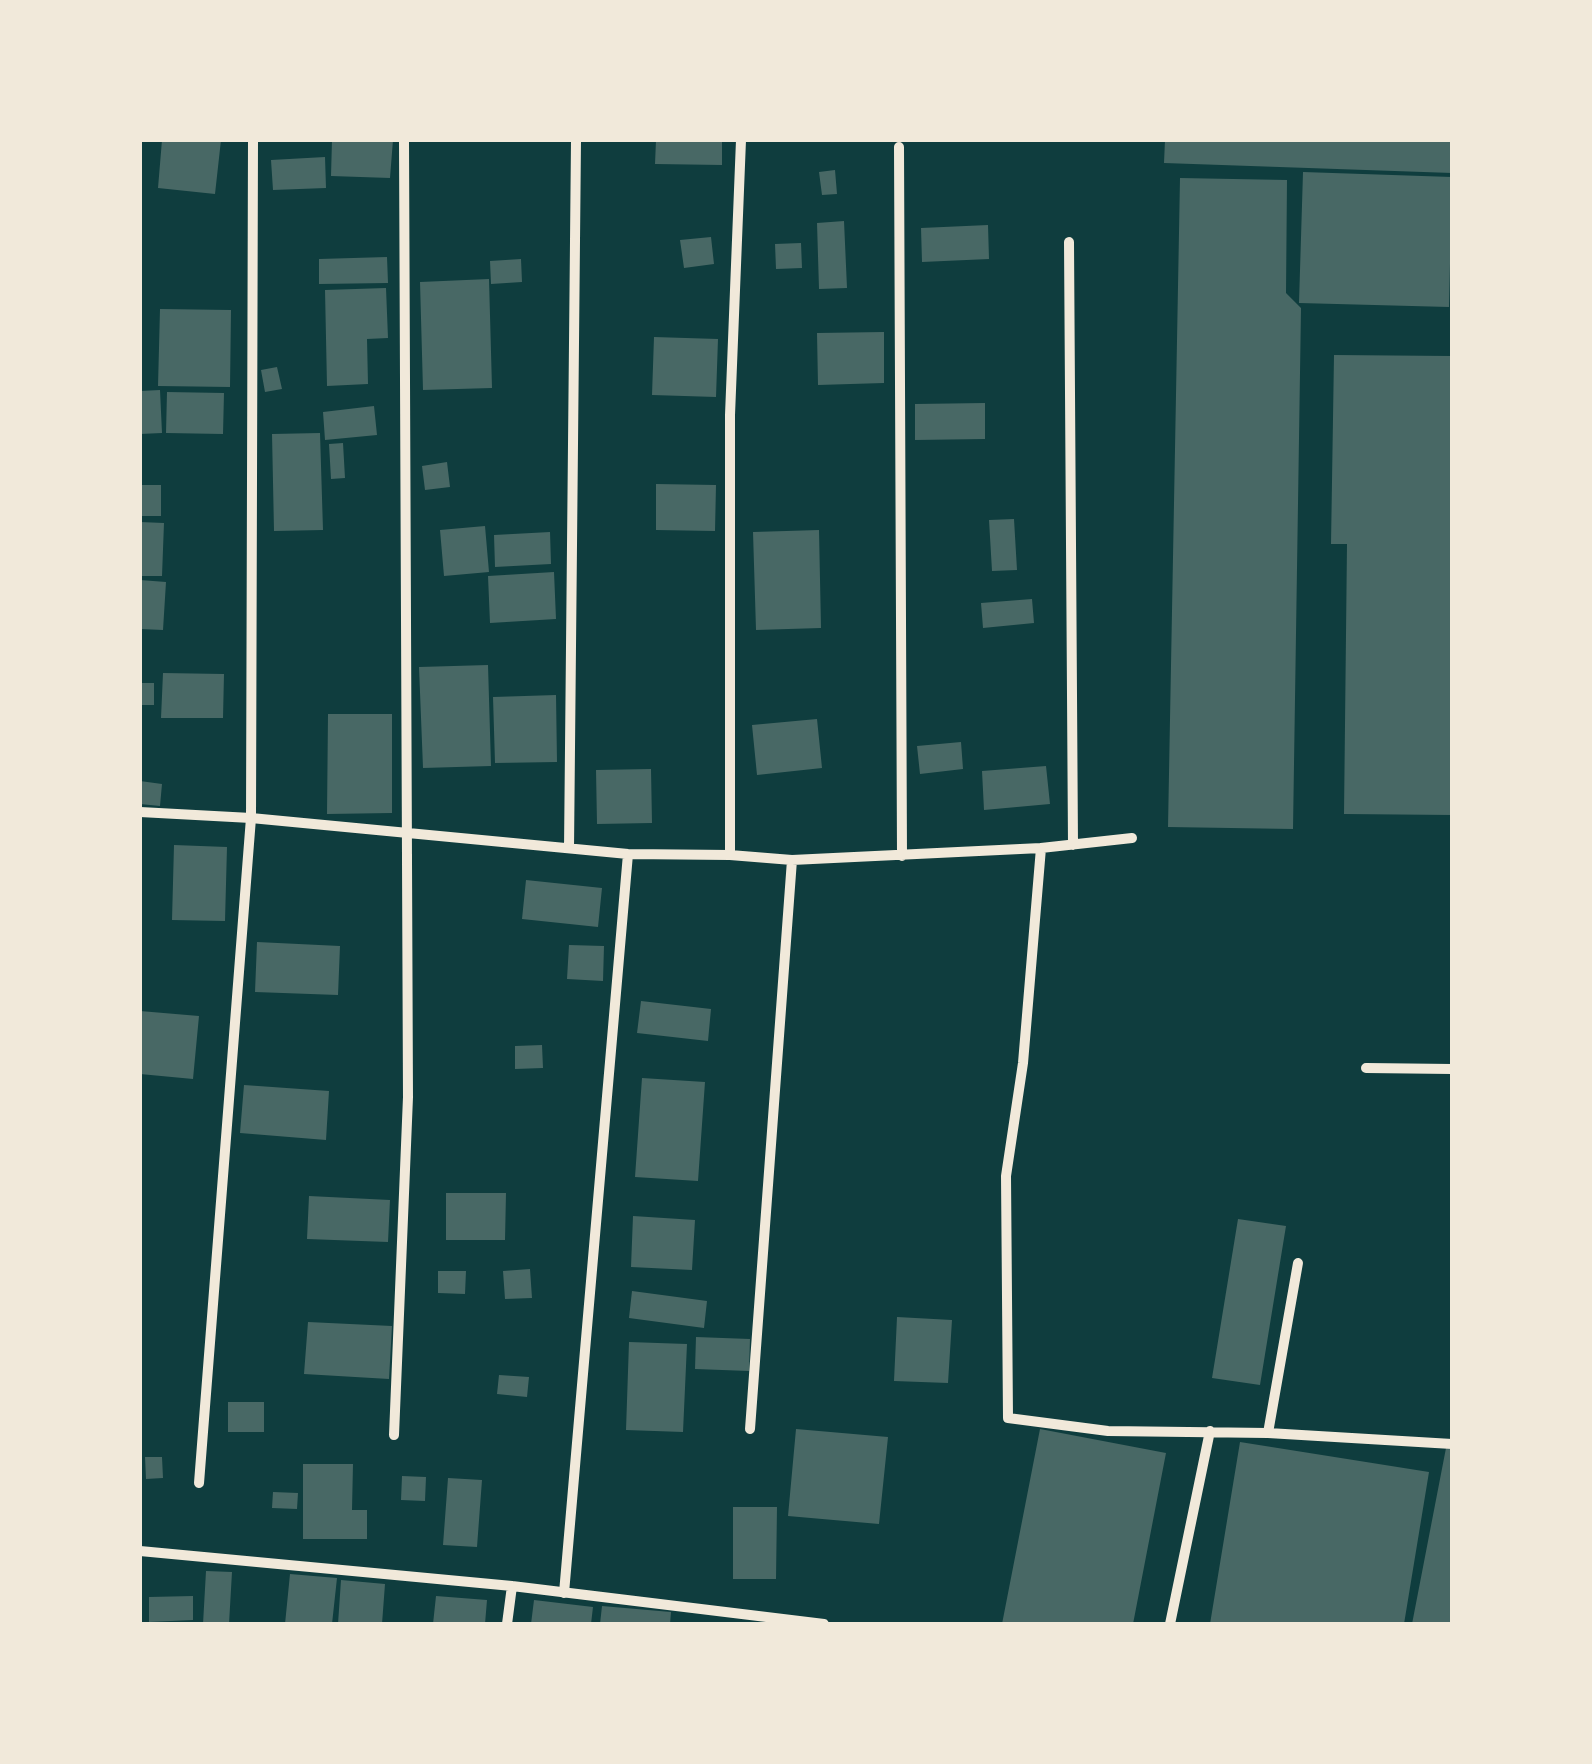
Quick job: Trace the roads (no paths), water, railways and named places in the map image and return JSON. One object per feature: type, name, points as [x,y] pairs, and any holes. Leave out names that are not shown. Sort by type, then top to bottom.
[{"type":"street","points":[[199,1483],[251,818],[253,140]]},
{"type":"street","points":[[394,1435],[408,1096],[404,140]]},
{"type":"street","points":[[569,848],[576,140]]},
{"type":"street","points":[[730,855],[730,415],[741,140]]},
{"type":"street","points":[[898,148],[902,856]]},
{"type":"street","points":[[1069,242],[1073,845]]},
{"type":"street","points":[[140,812],[251,818],[628,854],[792,860],[1041,848],[1132,838]]},
{"type":"street","points":[[1041,848],[1023,1062],[1006,1176],[1008,1418],[1108,1431],[1268,1432],[1452,1444]]},
{"type":"street","points":[[564,1593],[628,854]]},
{"type":"street","points":[[750,1429],[792,860]]},
{"type":"street","points":[[1366,1068],[1452,1070]]},
{"type":"street","points":[[1268,1432],[1298,1263]]},
{"type":"street","points":[[1170,1624],[1210,1432]]},
{"type":"street","points":[[140,1551],[512,1586],[824,1624]]},
{"type":"street","points":[[508,1624],[512,1586]]}]
